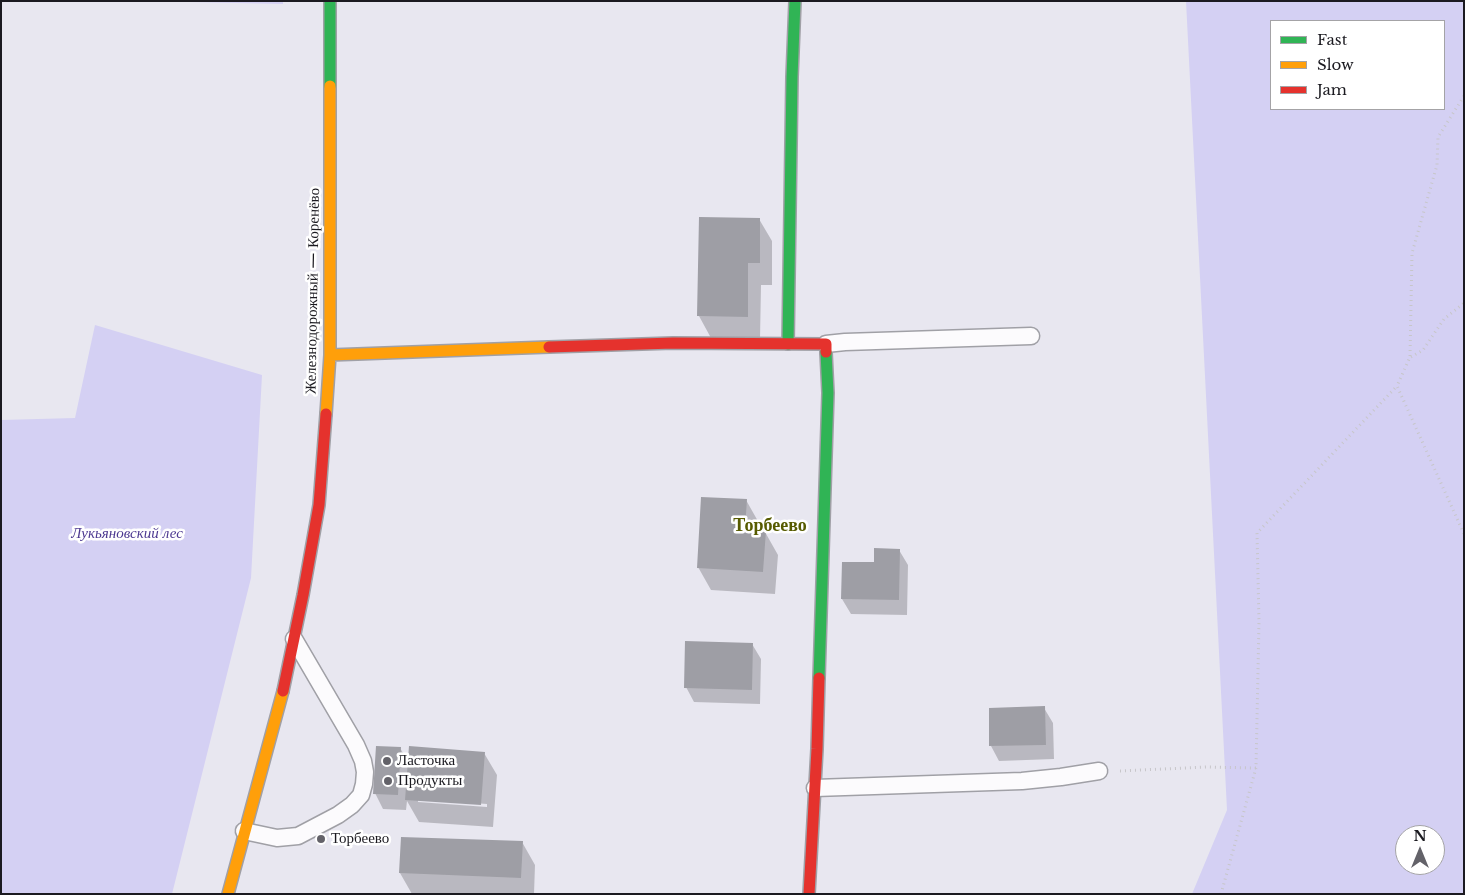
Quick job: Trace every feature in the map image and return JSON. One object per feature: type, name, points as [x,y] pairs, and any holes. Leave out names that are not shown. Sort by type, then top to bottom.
[{"type":"street","name":"Железнодорожный — Коренёво","points":[[244,831],[279,708],[319,505],[330,355],[330,1]]},
{"type":"street","points":[[788,344],[795,1]]},
{"type":"street","points":[[330,355],[673,343],[826,344],[828,393],[817,749],[808,894]]},
{"type":"street","points":[[228,894],[244,831]]},
{"type":"lane","points":[[826,344],[1030,336]]},
{"type":"lane","points":[[244,831],[277,838],[298,836],[331,819],[352,805],[361,795],[364,784],[365,772],[363,761],[356,745],[294,639]]},
{"type":"lane","points":[[815,788],[1022,781],[1100,772]]},
{"type":"path","points":[[1221,894],[1256,768],[1259,622],[1257,533],[1397,386],[1410,357],[1412,253],[1437,165],[1438,137],[1464,96]]},
{"type":"path","points":[[1410,357],[1423,350],[1444,319],[1464,303]]},
{"type":"path","points":[[1397,386],[1464,534]]},
{"type":"path","points":[[1100,772],[1206,767],[1256,768]]},
{"type":"green space","points":[[144,1],[283,1],[283,4]]},
{"type":"green space","points":[[1186,1],[1464,1],[1464,894],[1192,894],[1227,810]]},
{"type":"green space","name":"Лукьяновский лес","points":[[95,325],[262,375],[251,578],[172,894],[1,894],[1,420],[75,418]]},
{"type":"building","points":[[699,217],[760,218],[760,263],[748,263],[748,317],[697,316]]},
{"type":"building","points":[[701,497],[747,499],[745,530],[766,531],[763,572],[697,568]]},
{"type":"building","points":[[874,548],[900,549],[899,600],[841,599],[842,562],[874,562]]},
{"type":"building","points":[[685,641],[753,643],[752,690],[684,688]]},
{"type":"building","points":[[1045,706],[1046,745],[989,746],[989,708]]},
{"type":"building","points":[[376,746],[401,747],[398,795],[373,794]]},
{"type":"building","points":[[409,746],[485,752],[481,805],[405,800]]},
{"type":"building","points":[[401,837],[523,841],[521,878],[399,873]]},
{"type":"traffic: fast","points":[[330,1],[330,86]]},
{"type":"traffic: fast","points":[[788,344],[795,1]]},
{"type":"traffic: fast","points":[[819,678],[828,393],[826,352]]},
{"type":"traffic: slow","points":[[326,414],[330,355],[330,86]]},
{"type":"traffic: slow","points":[[330,355],[549,347]]},
{"type":"traffic: slow","points":[[228,894],[283,691]]},
{"type":"traffic: jam","points":[[549,347],[673,343],[826,344],[826,352]]},
{"type":"traffic: jam","points":[[283,691],[319,505],[326,414]]},
{"type":"traffic: jam","points":[[809,894],[819,678]]},
{"type":"place","name":"Ласточка","points":[[387,761]]},
{"type":"place","name":"Продукты","points":[[388,781]]},
{"type":"place","name":"Торбеево","points":[[321,839]]},
{"type":"district","name":"Торбеево","points":[[770,526]]}]
